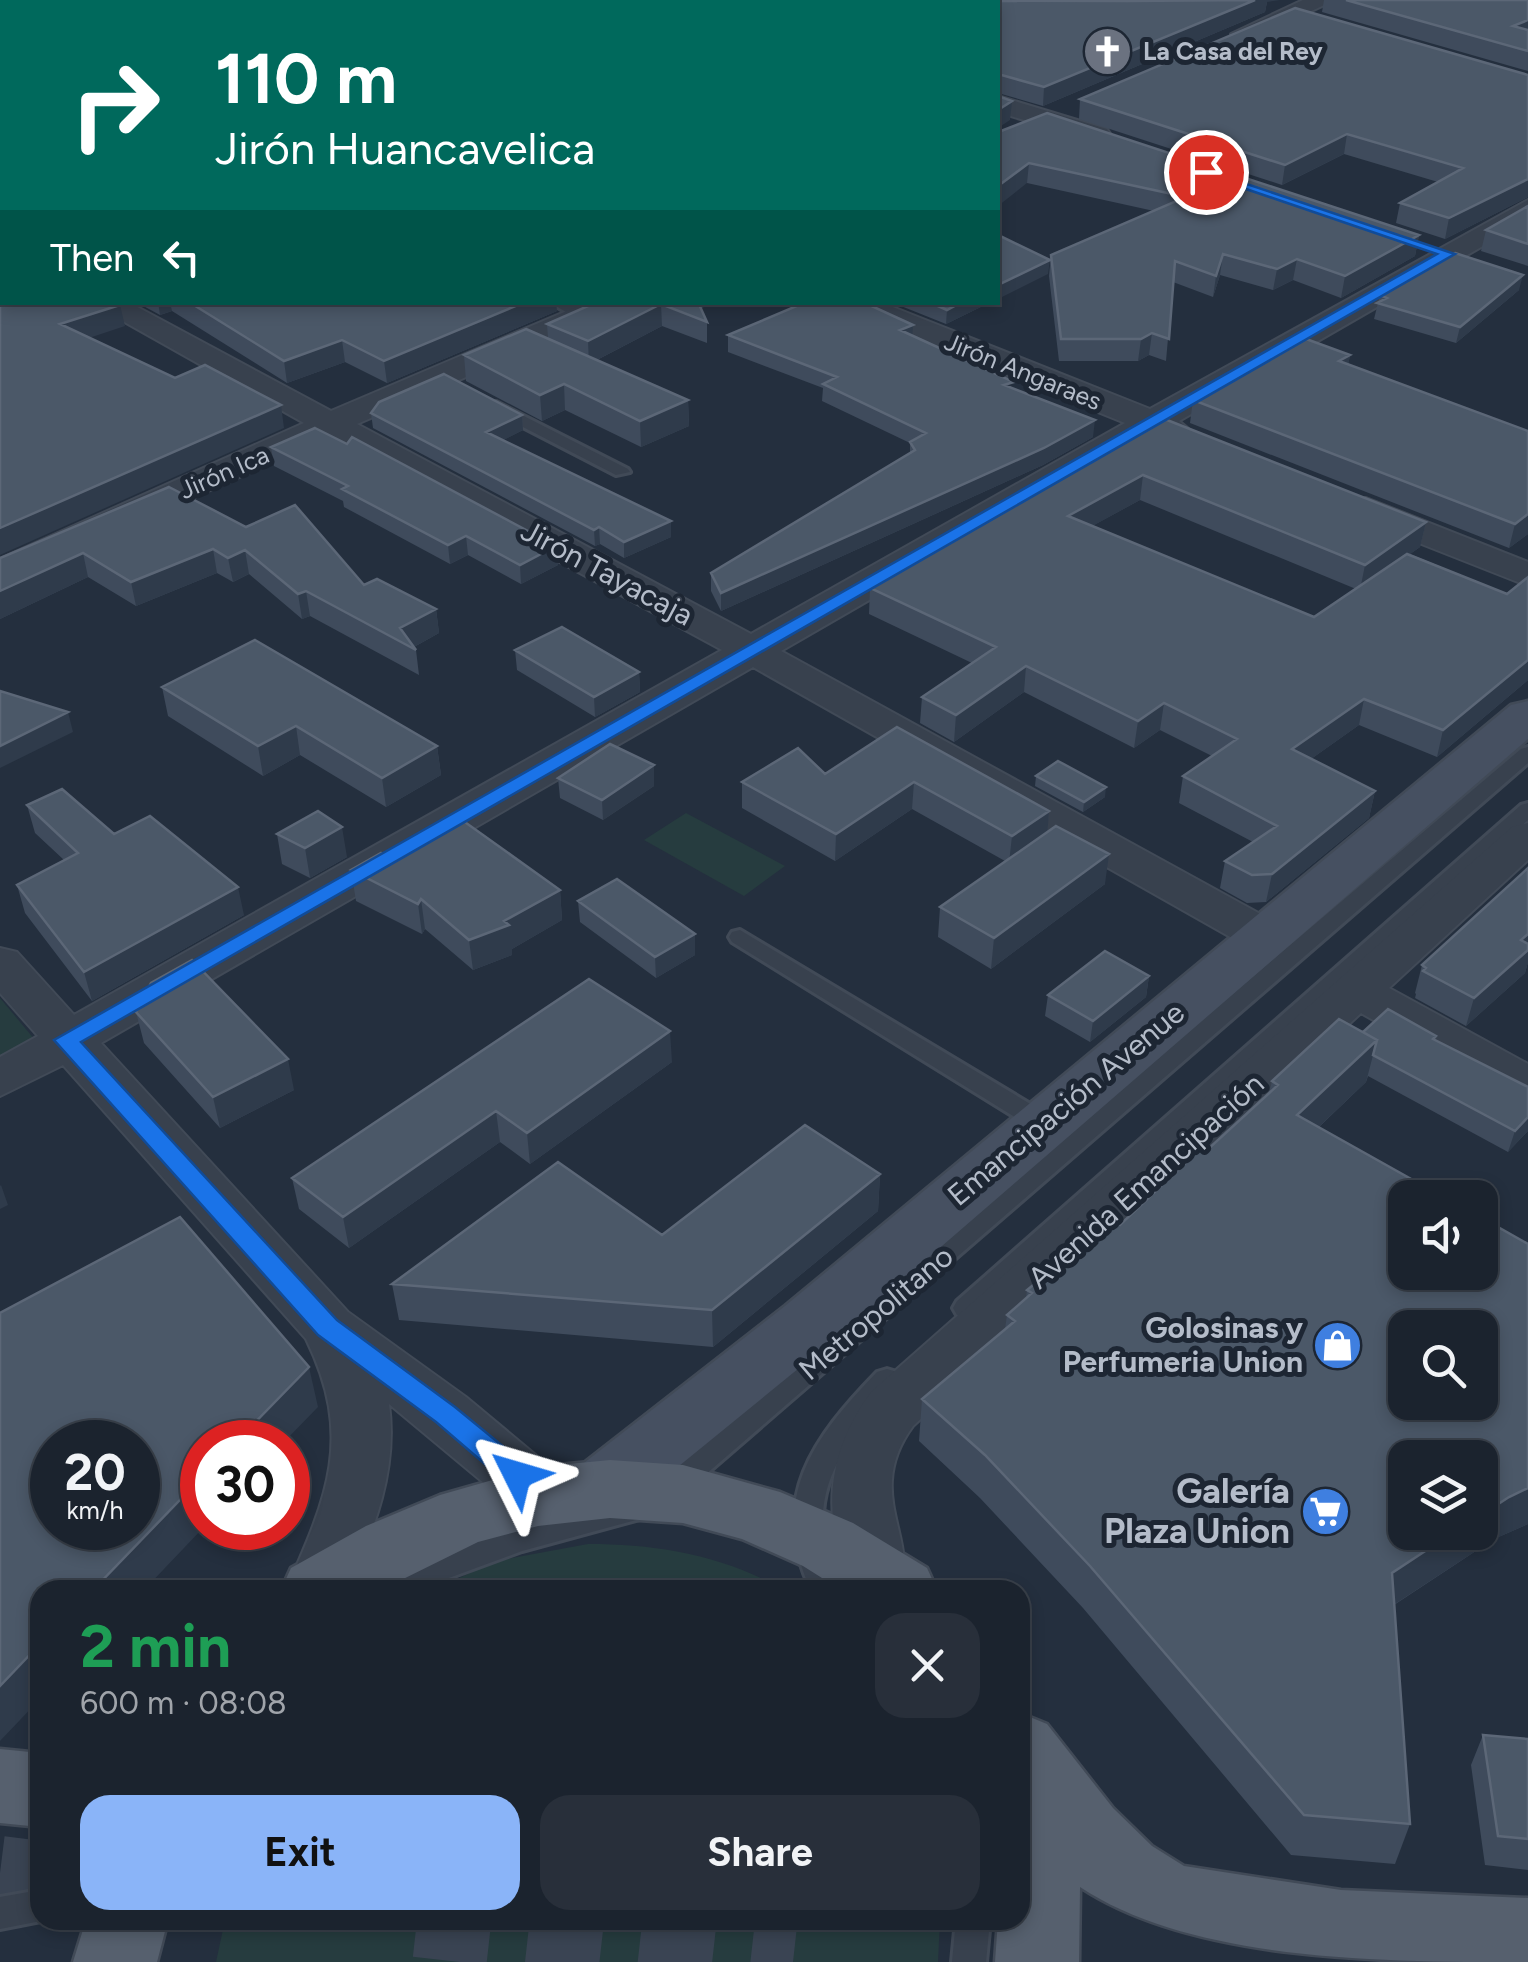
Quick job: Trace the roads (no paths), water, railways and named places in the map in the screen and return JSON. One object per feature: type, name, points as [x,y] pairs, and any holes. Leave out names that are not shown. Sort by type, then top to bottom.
[{"type":"main road","name":"Emancipación Avenue","points":[[603,1492],[808,1324],[1528,715]]},
{"type":"main road","points":[[333,1580],[388,1545],[446,1520],[603,1492],[713,1499],[852,1570]]},
{"type":"main road","points":[[1030,1762],[1063,1810],[1120,1868],[1169,1901],[1262,1921],[1391,1936],[1528,1940]]},
{"type":"main road","points":[[0,1786],[30,1789]]},
{"type":"main road","points":[[1030,1790],[1038,1858],[1037,1962]]},
{"type":"main road","points":[[115,1962],[124,1930]]},
{"type":"street","points":[[1220,44],[1323,0]]},
{"type":"street","points":[[1257,4],[1337,27]]},
{"type":"street","points":[[1014,132],[1082,102]]},
{"type":"street","points":[[1000,105],[1118,142]]},
{"type":"street","points":[[0,1078],[1156,423],[1296,351],[1447,253],[1528,208]]},
{"type":"street","name":"Jirón Tayacaja","points":[[110,305],[752,652],[1264,936]]},
{"type":"street","name":"Jirón Angaraes","points":[[860,305],[1209,445]]},
{"type":"street","name":"Jirón Ica","points":[[0,574],[331,424],[530,345],[585,307]]},
{"type":"street","points":[[1334,496],[1528,574]]},
{"type":"street","name":"Avenida Emancipación","points":[[852,1570],[858,1487],[867,1446],[881,1422],[1528,836]]},
{"type":"street","points":[[0,963],[328,1327],[446,1414],[603,1492]]},
{"type":"street","points":[[1358,990],[1528,1086]]},
{"type":"street","points":[[321,1580],[350,1512],[367,1436],[347,1361],[328,1327]]},
{"type":"lane","points":[[483,400],[622,472]]},
{"type":"lane","name":"Metropolitano","points":[[419,1580],[503,1545],[617,1516],[603,1492],[1528,753]]},
{"type":"lane","name":"Metropolitano","points":[[946,1327],[1528,809]]},
{"type":"lane","points":[[740,937],[1044,1123]]},
{"type":"lane","name":"Metropolitano","points":[[852,1570],[810,1486],[836,1435],[901,1366]]},
{"type":"lane","points":[[0,1913],[30,1908]]},
{"type":"lane","points":[[969,1962],[972,1930]]},
{"type":"tunnel","points":[[0,1873],[30,1877]]},
{"type":"tunnel","points":[[507,1930],[793,1962]]},
{"type":"place","name":"La Casa del Rey","points":[[1108,51]]},
{"type":"place","name":"Golosinas y Perfumeria Union","points":[[1338,1345]]},
{"type":"place","name":"Galería Plaza Union","points":[[1325,1511]]}]
